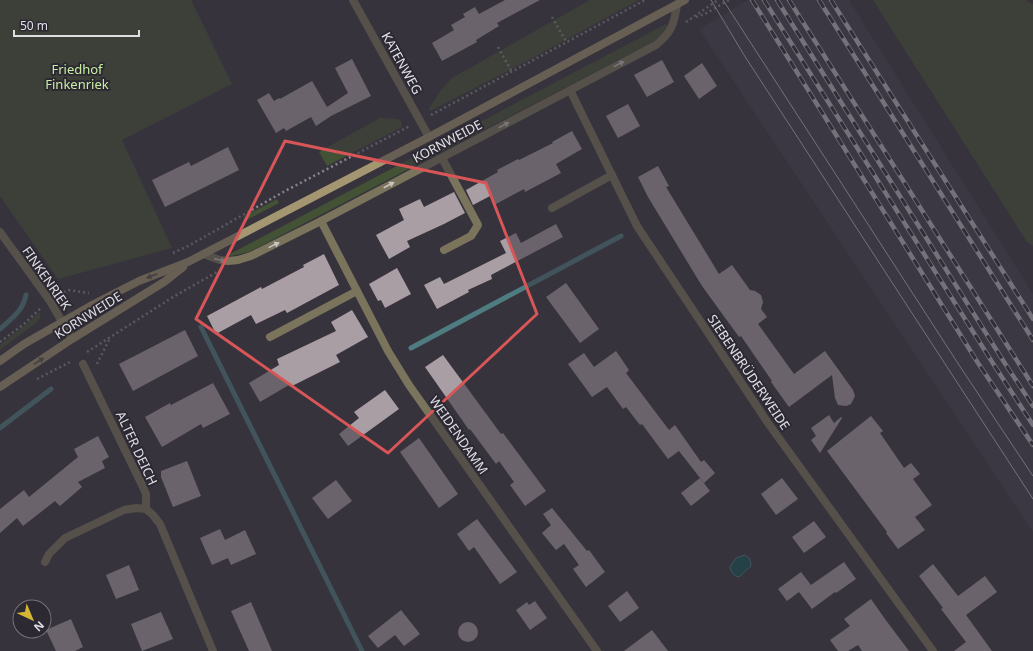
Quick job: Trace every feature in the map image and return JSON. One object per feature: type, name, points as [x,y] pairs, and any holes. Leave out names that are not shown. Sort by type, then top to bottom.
[{"type":"main road","name":"KORNWEIDE","points":[[0,361],[62,321],[122,289],[204,254],[429,137],[685,0]]},
{"type":"main road","name":"KORNWEIDE","points":[[0,387],[72,339],[164,282],[188,262]]},
{"type":"street","name":"KATENWEG","points":[[353,0],[429,137]]},
{"type":"street","name":"KORNWEIDE","points":[[204,254],[220,260],[238,260],[251,256],[442,158],[656,45],[667,35],[674,22],[677,5]]},
{"type":"street","name":"SIEBENBRÜDERWEIDE","points":[[570,90],[637,226],[768,423],[933,651]]},
{"type":"street","points":[[442,158],[478,225],[471,236],[444,250]]},
{"type":"street","points":[[552,208],[612,175]]},
{"type":"street","name":"WEIDENDAMM","points":[[321,221],[388,351],[409,385],[597,651]]},
{"type":"street","name":"FINKENRIEK","points":[[0,233],[50,301],[72,339]]},
{"type":"street","points":[[270,337],[357,291]]},
{"type":"street","name":"ALTER DEICH","points":[[83,364],[146,494],[146,508]]},
{"type":"street","points":[[45,562],[49,554],[65,538],[124,510],[146,508],[160,524],[213,651]]},
{"type":"path","points":[[637,0],[639,4]]},
{"type":"path","points":[[169,255],[190,245],[285,191],[420,121],[645,0]]},
{"type":"path","points":[[718,0],[694,18],[705,14],[729,0]]},
{"type":"path","points":[[552,16],[567,43]]},
{"type":"path","points":[[498,47],[512,72]]},
{"type":"path","points":[[86,353],[173,297],[218,272]]},
{"type":"path","points":[[0,342],[62,292],[69,290],[88,293],[95,290]]},
{"type":"path","points":[[90,378],[110,338]]},
{"type":"path","points":[[34,380],[74,360]]},
{"type":"highlighted area","points":[[285,141],[486,183],[537,314],[388,453],[196,319]]},
{"type":"shaded area","points":[[748,0],[849,0],[1033,294],[1033,532],[699,29]]},
{"type":"shaded area","points":[[745,555],[750,559],[751,566],[739,577],[735,576],[730,567],[736,558]]},
{"type":"green space","name":"Friedhof Finkenriek","points":[[0,0],[191,0],[232,84],[122,140],[172,248],[58,279],[0,196]]},
{"type":"green space","points":[[590,0],[639,0],[523,63],[432,110],[428,110],[441,90],[452,78]]},
{"type":"green space","points":[[873,0],[1025,0],[1033,4],[1033,246],[1027,242]]},
{"type":"green space","points":[[666,24],[667,27],[653,42],[249,252],[231,256],[230,254]]},
{"type":"green space","points":[[380,118],[398,119],[401,121],[402,127],[327,166],[319,152]]},
{"type":"green space","points":[[277,199],[279,203],[245,221],[243,217]]},
{"type":"green space","points":[[40,312],[40,318],[37,322],[0,350],[0,345]]},
{"type":"building","points":[[505,0],[540,0],[497,23],[499,26],[476,40],[477,42],[442,61],[432,43],[454,30],[451,25],[465,17],[463,14],[475,7],[479,14]]},
{"type":"building","points":[[352,59],[371,96],[331,116],[316,126],[311,117],[286,131],[284,128],[276,133],[257,100],[269,93],[274,101],[279,98],[280,99],[312,81],[327,107],[348,93],[335,68]]},
{"type":"building","points":[[662,60],[674,82],[647,97],[634,75]]},
{"type":"building","points":[[702,63],[717,86],[699,99],[684,76]]},
{"type":"building","points":[[628,104],[640,126],[618,138],[606,116]]},
{"type":"building","points":[[572,131],[582,149],[556,164],[561,173],[525,192],[524,189],[494,205],[490,196],[473,205],[466,190],[498,172],[497,170],[553,143],[552,142]]},
{"type":"building","points":[[228,147],[239,170],[165,207],[152,180],[189,162],[191,166]]},
{"type":"building","points":[[658,166],[669,186],[666,187],[719,274],[732,265],[750,290],[761,295],[763,302],[761,309],[767,317],[758,324],[794,374],[825,351],[853,390],[855,396],[851,404],[846,406],[838,405],[835,398],[832,375],[789,407],[741,336],[739,337],[702,286],[648,197],[638,177]]},
{"type":"building","points":[[454,192],[465,213],[407,241],[410,247],[389,259],[376,235],[404,220],[399,209],[420,199],[424,207]]},
{"type":"building","points":[[556,224],[563,237],[491,275],[492,279],[468,290],[469,292],[437,309],[424,285],[440,277],[444,284],[506,253],[500,241],[516,233],[521,243]]},
{"type":"building","points":[[324,254],[339,285],[287,313],[285,310],[256,324],[251,315],[216,334],[207,316],[261,287],[262,289],[304,267],[303,265]]},
{"type":"building","points":[[397,268],[411,294],[385,308],[381,300],[378,301],[369,284]]},
{"type":"building","points":[[566,283],[599,329],[580,343],[546,297]]},
{"type":"building","points":[[352,310],[368,337],[336,355],[340,362],[290,387],[289,385],[260,402],[249,383],[279,365],[277,359],[336,331],[331,322]]},
{"type":"building","points":[[185,330],[198,356],[133,391],[119,364]]},
{"type":"building","points":[[616,351],[629,370],[626,373],[669,430],[675,425],[701,462],[704,460],[715,473],[704,483],[679,451],[668,459],[642,424],[640,425],[626,407],[623,409],[607,387],[592,397],[568,364],[584,353],[594,367]]},
{"type":"building","points":[[443,355],[501,434],[503,433],[546,491],[525,506],[510,485],[514,482],[499,461],[496,464],[470,429],[469,430],[425,367]]},
{"type":"building","points":[[213,383],[230,414],[203,428],[201,424],[162,447],[145,417],[170,403],[171,405]]},
{"type":"building","points":[[385,390],[399,409],[348,446],[339,434],[359,418],[354,412]]},
{"type":"building","points":[[829,415],[834,423],[841,417],[842,418],[820,453],[811,440],[816,436],[811,428]]},
{"type":"building","points":[[871,416],[883,431],[880,433],[904,468],[911,463],[920,474],[913,479],[932,505],[915,517],[925,530],[898,549],[827,451]]},
{"type":"building","points":[[98,436],[109,457],[102,461],[105,468],[78,482],[82,487],[60,506],[55,501],[23,526],[17,518],[0,533],[0,509],[24,490],[29,497],[78,457],[74,449]]},
{"type":"building","points":[[419,438],[458,494],[439,508],[400,452]]},
{"type":"building","points":[[187,461],[201,496],[173,507],[161,477],[161,471]]},
{"type":"building","points":[[700,478],[710,491],[691,506],[681,493]]},
{"type":"building","points":[[782,478],[798,499],[776,515],[761,494]]},
{"type":"building","points":[[336,480],[352,501],[328,519],[312,498]]},
{"type":"building","points":[[552,508],[587,551],[589,550],[605,572],[586,587],[573,569],[579,565],[564,544],[556,550],[542,533],[551,525],[543,514]]},
{"type":"building","points":[[477,519],[517,572],[500,584],[474,547],[469,551],[457,534]]},
{"type":"building","points":[[814,521],[826,537],[804,553],[792,537]]},
{"type":"building","points":[[220,529],[225,540],[245,530],[256,554],[231,565],[228,558],[212,565],[200,538]]},
{"type":"building","points":[[844,562],[856,579],[812,609],[799,592],[787,601],[778,589],[801,572],[811,585]]},
{"type":"building","points":[[933,564],[958,596],[985,576],[997,592],[966,615],[992,651],[954,651],[966,642],[941,609],[943,608],[919,576]]},
{"type":"building","points":[[129,565],[139,590],[116,599],[106,575]]},
{"type":"building","points":[[627,591],[639,608],[620,622],[608,606]]},
{"type":"building","points":[[871,599],[909,651],[862,651],[858,645],[848,651],[838,651],[830,640],[850,626],[844,619]]},
{"type":"building","points":[[535,601],[547,618],[530,630],[516,610],[527,602],[529,605]]},
{"type":"building","points":[[251,602],[272,651],[249,651],[231,611]]},
{"type":"building","points":[[401,610],[420,634],[404,646],[395,635],[378,648],[368,636]]},
{"type":"building","points":[[161,612],[173,639],[142,651],[131,624]]},
{"type":"building","points":[[71,619],[83,647],[75,651],[56,651],[50,639],[52,639],[52,627]]},
{"type":"building","points":[[468,622],[475,625],[478,632],[475,639],[468,642],[461,639],[458,632],[461,625]]},
{"type":"building","points":[[652,630],[668,651],[624,651]]},
{"type":"waterway","points":[[411,348],[621,236]]},
{"type":"waterway","points":[[0,329],[20,310],[25,301],[26,295]]},
{"type":"waterway","points":[[201,327],[362,651]]},
{"type":"waterway","points":[[0,428],[51,389]]},
{"type":"tram line","points":[[711,0],[744,55],[1033,499]]},
{"type":"tram line","points":[[723,0],[959,365],[1033,476]]},
{"type":"railway","points":[[752,0],[978,363],[1033,445]]},
{"type":"railway","points":[[764,0],[1033,425]]},
{"type":"railway","points":[[777,0],[1033,406]]},
{"type":"railway","points":[[789,0],[1033,386]]},
{"type":"railway","points":[[819,0],[1033,340]]},
{"type":"railway","points":[[831,0],[1033,319]]}]
